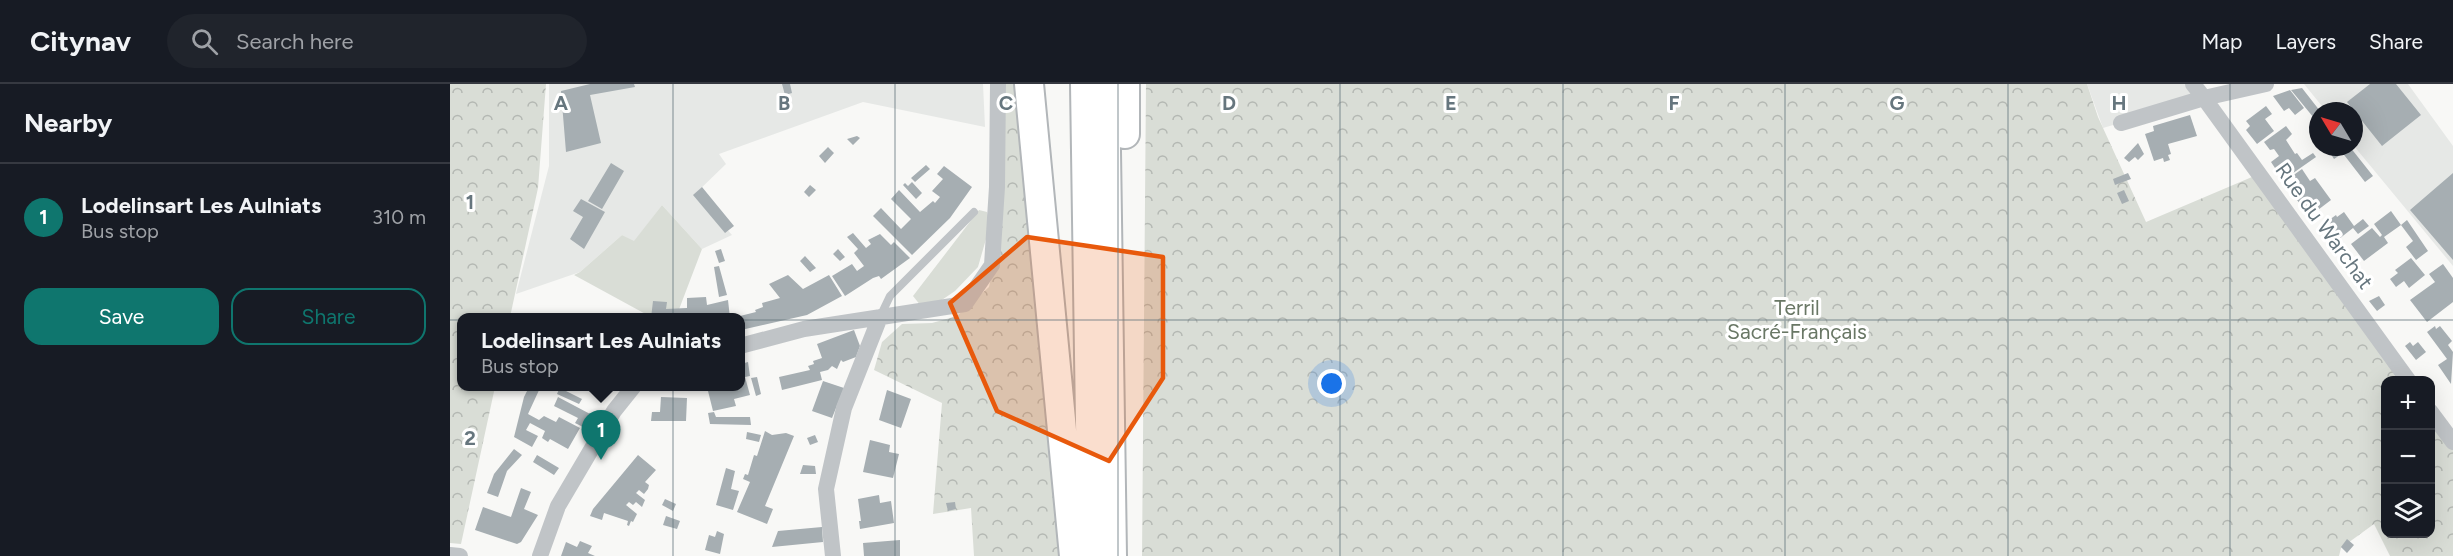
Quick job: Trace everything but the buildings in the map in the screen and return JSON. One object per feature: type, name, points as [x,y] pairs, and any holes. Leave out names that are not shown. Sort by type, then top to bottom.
[{"type":"highway","points":[[1029,84],[1074,556]]},
{"type":"highway","points":[[1084,84],[1092,556]]},
{"type":"highway","points":[[1105,84],[1112,556]]},
{"type":"highway","points":[[1125,84],[1130,556]]},
{"type":"street","points":[[745,345],[804,329],[965,304],[992,265],[997,187],[998,84]]},
{"type":"street","name":"Rue du Warchat","points":[[2193,84],[2404,376]]},
{"type":"street","points":[[2121,123],[2204,98],[2266,84]]},
{"type":"street","points":[[833,556],[826,489],[844,408],[880,317]]},
{"type":"street","points":[[540,556],[558,506],[614,411],[631,391]]},
{"type":"street","points":[[2435,418],[2453,442]]},
{"type":"street","points":[[450,555],[460,556]]},
{"type":"lane","points":[[880,317],[890,296],[974,212]]},
{"type":"highlighted area","points":[[1027,237],[1163,257],[1163,378],[1109,461],[997,411],[950,303]]},
{"type":"shaded area","points":[[549,84],[983,84],[985,127],[863,102],[719,154],[726,164],[695,194],[732,235],[702,249],[662,205],[634,242],[622,235],[580,272],[516,294],[549,166]]},
{"type":"shaded area","points":[[2087,84],[2195,84],[2204,98],[2103,128]]},
{"type":"shaded area","points":[[2304,84],[2408,84],[2453,146],[2453,266],[2362,156],[2363,102],[2319,102]]},
{"type":"green space","points":[[450,84],[546,84],[538,188],[511,313],[457,313],[457,391],[494,391],[461,544],[450,543]]},
{"type":"green space","points":[[1006,84],[1020,84],[1034,295],[1064,519],[1066,556],[974,556],[971,508],[933,514],[942,403],[874,370],[882,342],[902,324],[932,323],[957,316],[989,287],[1002,228]]},
{"type":"green space","name":"Terril Sacré-Français","points":[[1146,84],[2087,84],[2098,117],[2146,222],[2259,174],[2406,376],[2381,376],[2381,538],[2374,524],[2341,548],[2339,556],[1142,556]]},
{"type":"green space","points":[[662,205],[702,249],[678,312],[644,313],[574,275],[622,235],[634,241]]},
{"type":"green space","points":[[979,210],[987,212],[990,225],[978,267],[955,291],[933,306],[921,306],[913,296]]},
{"type":"green space","name":"Terril Sacré-Français","points":[[2435,416],[2453,441],[2453,556],[2390,556],[2381,538],[2435,538]]},
{"type":"place","name":"Lodelinsart Les Aulniats","points":[[601,460]]}]
